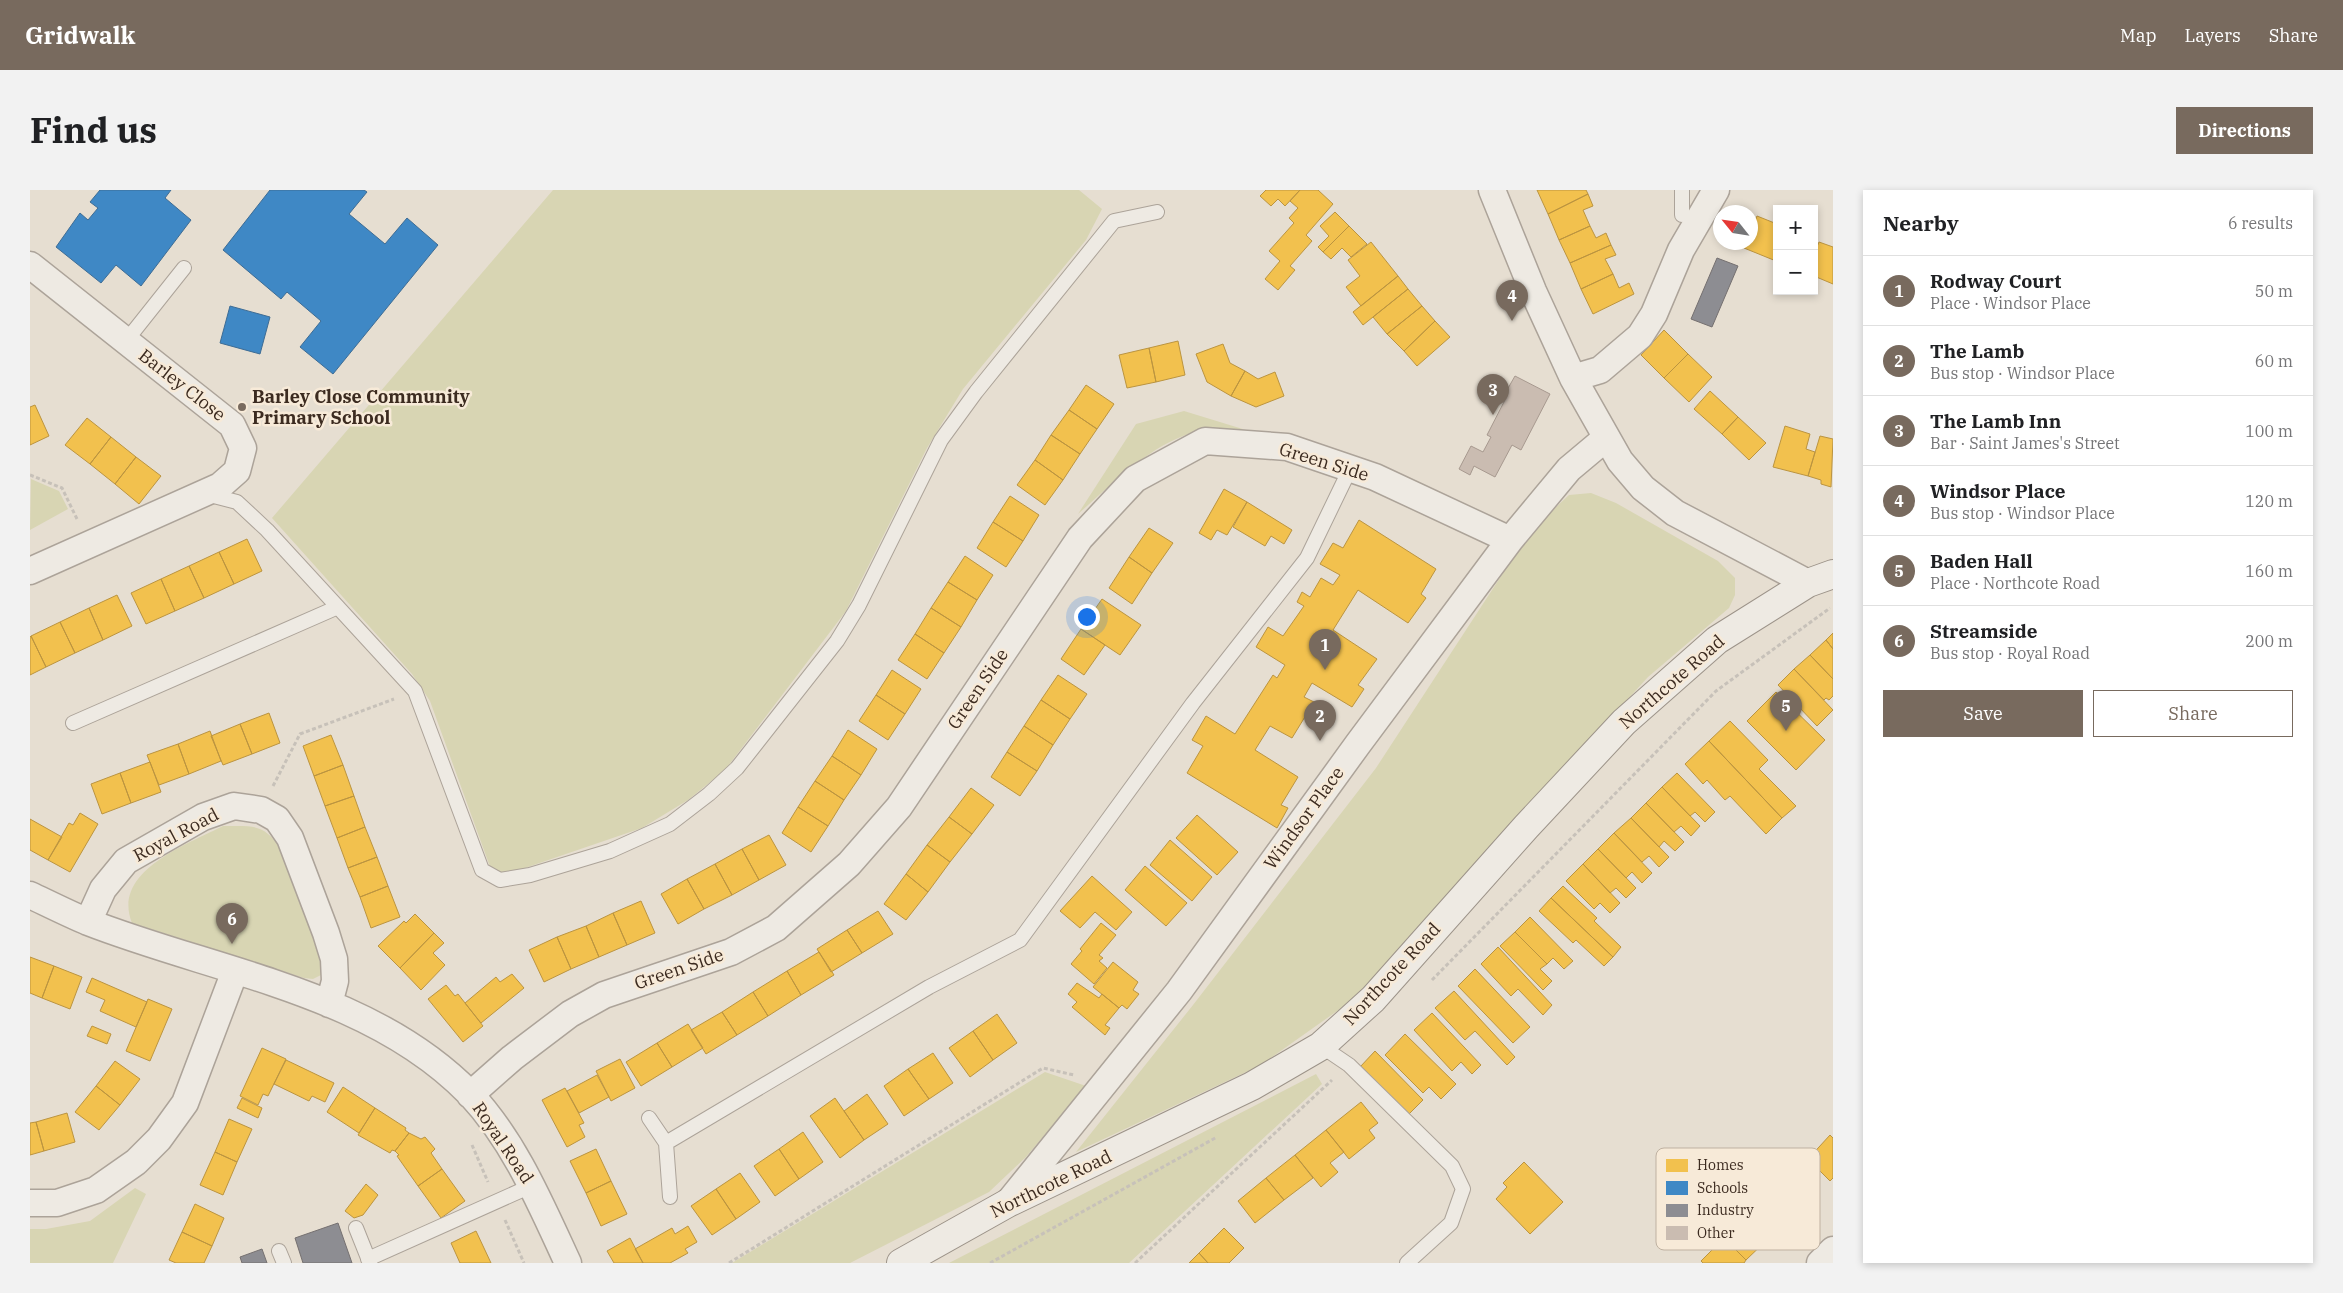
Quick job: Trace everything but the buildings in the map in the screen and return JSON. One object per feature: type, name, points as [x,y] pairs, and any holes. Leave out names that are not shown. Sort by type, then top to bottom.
[{"type":"street","points":[[1492,190],[1533,291],[1573,378],[1620,461],[1644,488],[1675,514],[1820,578]]},
{"type":"street","points":[[1573,378],[1600,370],[1640,336],[1654,314],[1681,250],[1716,190]]},
{"type":"street","name":"Barley Close","points":[[30,265],[232,424],[243,448],[236,471],[220,486],[30,571]]},
{"type":"street","name":"Windsor Place","points":[[1008,1203],[1179,991],[1358,744],[1510,540],[1569,469],[1606,438]]},
{"type":"street","name":"Green Side","points":[[470,1094],[512,1058],[570,1014],[604,994],[730,952],[776,928],[849,864],[899,807],[1080,538],[1135,479],[1205,441],[1287,446],[1375,478],[1510,540]]},
{"type":"street","name":"Northcote Road","points":[[901,1263],[1008,1203],[1252,1086],[1321,1046],[1373,999],[1526,827],[1624,722],[1717,640],[1820,578]]},
{"type":"street","name":"Royal Road","points":[[88,922],[104,889],[126,861],[203,817],[234,806],[261,810],[276,819],[290,838],[326,933],[334,959],[335,981],[329,1004]]},
{"type":"street","name":"Royal Road","points":[[30,895],[88,922],[329,1004],[386,1030],[431,1060],[470,1094],[502,1136],[532,1186],[568,1263]]},
{"type":"street","points":[[30,1203],[57,1203],[96,1190],[136,1162],[159,1140],[185,1102],[235,971]]},
{"type":"street","points":[[1820,1263],[1833,1250]]},
{"type":"lane","points":[[1682,190],[1682,215]]},
{"type":"lane","points":[[203,494],[237,502],[267,530],[416,691],[482,870],[500,880],[530,875],[610,851],[670,824],[709,794],[737,768],[837,641],[859,605],[941,440],[976,392],[1114,221],[1157,212]]},
{"type":"lane","points":[[126,340],[184,268]]},
{"type":"lane","points":[[666,1143],[929,986],[1020,940],[1193,703],[1307,558],[1350,469]]},
{"type":"lane","points":[[73,722],[338,607]]},
{"type":"lane","points":[[1321,1046],[1349,1065],[1452,1166],[1463,1189],[1451,1222],[1407,1263]]},
{"type":"lane","points":[[649,1118],[666,1143],[670,1197]]},
{"type":"lane","points":[[356,1228],[369,1261],[532,1186]]},
{"type":"path","points":[[30,475],[62,488],[89,544]]},
{"type":"path","points":[[1425,987],[1716,691],[1833,606]]},
{"type":"path","points":[[261,810],[300,734],[416,691]]},
{"type":"path","points":[[1134,1263],[1349,1065]]},
{"type":"path","points":[[728,1263],[1043,1068],[1105,1083]]},
{"type":"path","points":[[990,1263],[1218,1137]]},
{"type":"path","points":[[469,1138],[524,1263]]},
{"type":"shaded area","points":[[553,190],[1079,190],[1102,209],[1086,240],[963,389],[927,448],[846,611],[725,770],[688,800],[642,828],[522,869],[493,875],[430,701],[412,674],[272,518]]},
{"type":"shaded area","points":[[1184,411],[1259,434],[1211,431],[1183,436],[1141,460],[1078,514],[1136,424]]},
{"type":"shaded area","points":[[31,479],[59,491],[68,509],[30,530]]},
{"type":"shaded area","points":[[1591,493],[1616,503],[1718,561],[1735,578],[1735,595],[1729,608],[1648,677],[1354,999],[1261,1065],[1076,1152],[1193,1005],[1376,768],[1509,564],[1538,524],[1569,495]]},
{"type":"shaded area","points":[[223,826],[250,826],[263,830],[269,834],[281,849],[324,959],[324,968],[321,975],[313,979],[304,978],[132,923],[128,905],[132,888],[142,874],[173,851]]},
{"type":"shaded area","points":[[1045,1072],[1086,1086],[1025,1158],[989,1192],[850,1263],[732,1263]]},
{"type":"shaded area","points":[[1316,1074],[1322,1084],[1129,1263],[949,1263]]},
{"type":"shaded area","points":[[135,1188],[146,1194],[113,1263],[30,1263],[30,1229],[46,1229],[90,1221]]},
{"type":"place","name":"Windsor Place","points":[[1512,321]]},
{"type":"place","name":"Barley Close Community Primary School","points":[[242,407]]},
{"type":"place","name":"The Lamb Inn","points":[[1493,415]]},
{"type":"place","name":"Rodway Court","points":[[1325,670]]},
{"type":"place","name":"Baden Hall","points":[[1786,731]]},
{"type":"place","name":"The Lamb","points":[[1320,741]]},
{"type":"place","name":"Streamside","points":[[232,944]]}]
